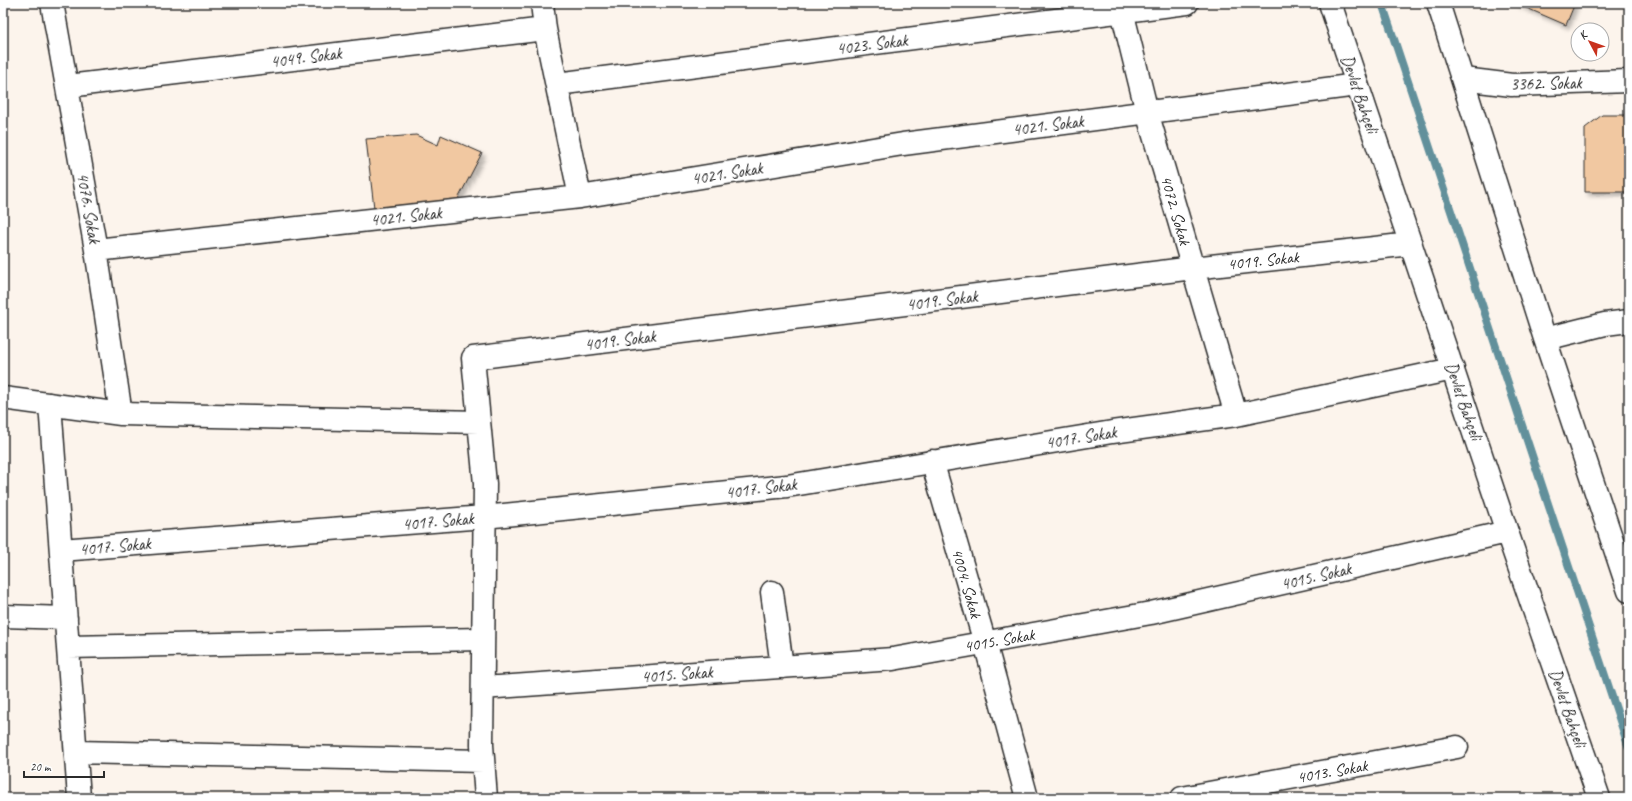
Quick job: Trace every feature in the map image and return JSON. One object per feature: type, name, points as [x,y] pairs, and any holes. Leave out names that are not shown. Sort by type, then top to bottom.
[{"type":"street","name":"4076. Sokak","points":[[52,3],[96,250],[121,414]]},
{"type":"street","points":[[542,3],[545,29],[580,197]]},
{"type":"street","name":"4023. Sokak","points":[[557,84],[1121,7],[1188,3]]},
{"type":"street","name":"Devlet Bahçeli","points":[[1330,3],[1596,797]]},
{"type":"street","points":[[1438,3],[1545,339],[1629,591]]},
{"type":"street","name":"4072. Sokak","points":[[1121,7],[1147,112],[1236,416]]},
{"type":"street","name":"4049. Sokak","points":[[68,86],[545,29]]},
{"type":"street","name":"3362. Sokak","points":[[1463,79],[1512,85],[1629,81]]},
{"type":"street","name":"4021. Sokak","points":[[96,250],[580,197],[903,144],[1357,85]]},
{"type":"street","name":"4019. Sokak","points":[[479,422],[473,358],[765,323],[1193,268],[1411,244]]},
{"type":"street","points":[[1545,339],[1605,324],[1629,321]]},
{"type":"street","name":"4017. Sokak","points":[[61,550],[484,517],[787,486],[1112,432],[1236,416],[1453,369]]},
{"type":"street","points":[[3,398],[121,414],[479,422],[485,484],[482,688],[483,761],[486,798]]},
{"type":"street","points":[[50,404],[79,798]]},
{"type":"street","name":"4004. Sokak","points":[[932,462],[1027,798]]},
{"type":"street","name":"4015. Sokak","points":[[482,688],[892,659],[1151,613],[1507,532]]},
{"type":"street","points":[[772,592],[782,667]]},
{"type":"street","points":[[3,616],[66,618]]},
{"type":"street","points":[[68,647],[483,639]]},
{"type":"street","name":"4013. Sokak","points":[[1182,798],[1457,747]]},
{"type":"street","points":[[76,752],[483,761]]},
{"type":"building","points":[[1515,3],[1575,3],[1566,25]]},
{"type":"building","points":[[1602,115],[1629,115],[1629,192],[1585,192],[1585,128]]},
{"type":"building","points":[[416,135],[438,145],[441,135],[482,153],[458,199],[374,208],[366,139]]},
{"type":"waterway","points":[[1382,3],[1629,748]]}]
